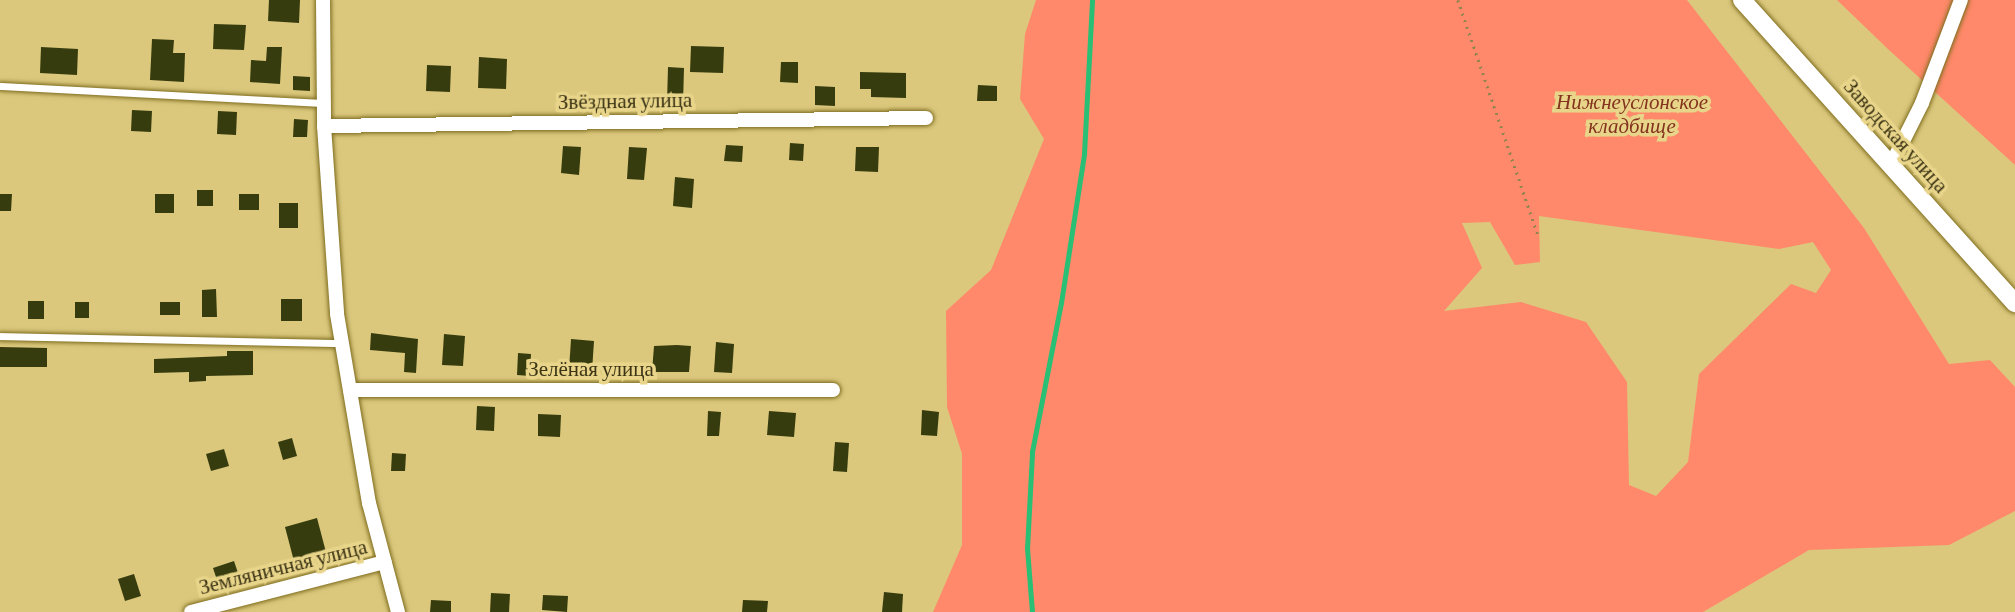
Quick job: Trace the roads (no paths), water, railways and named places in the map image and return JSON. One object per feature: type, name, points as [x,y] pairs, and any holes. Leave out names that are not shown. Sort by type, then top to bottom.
[{"type":"street","points":[[323,0],[324,126],[342,343],[385,562],[398,612]]},
{"type":"street","name":"Заводская улица","points":[[1742,0],[1892,163],[2015,303]]},
{"type":"street","points":[[1892,163],[1922,103],[1961,0]]},
{"type":"street","name":"Звёздная улица","points":[[324,126],[926,118]]},
{"type":"street","name":"Зелёная улица","points":[[350,390],[833,390]]},
{"type":"street","name":"Земляничная улица","points":[[191,612],[385,562]]},
{"type":"lane","points":[[0,86],[324,103]]},
{"type":"lane","points":[[0,337],[342,343]]},
{"type":"waterway","points":[[1032,612],[1027,549],[1032,452],[1061,303],[1084,154],[1092,0]]},
{"type":"park label","name":"Нижнеуслонское кладбище","points":[[1632,114]]}]
